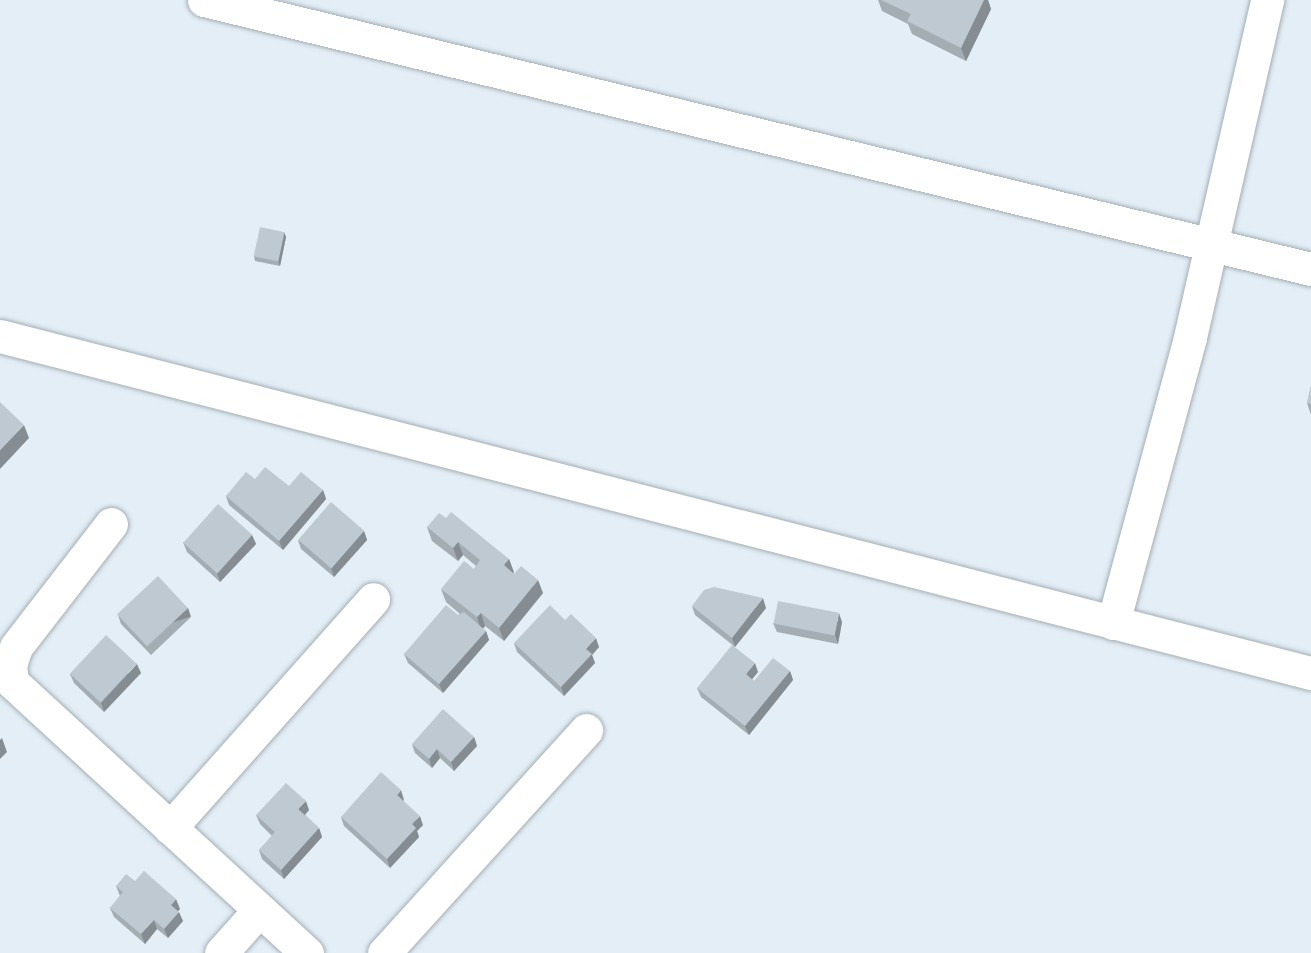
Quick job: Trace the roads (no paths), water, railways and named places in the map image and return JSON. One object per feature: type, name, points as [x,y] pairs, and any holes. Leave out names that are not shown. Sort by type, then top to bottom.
[{"type":"street","points":[[204,0],[1311,270]]},
{"type":"street","points":[[1113,624],[1211,244],[1267,0]]},
{"type":"street","points":[[0,336],[1311,673]]},
{"type":"street","points":[[111,524],[16,647],[10,665],[12,682],[307,953]]},
{"type":"street","points":[[170,828],[373,599]]},
{"type":"street","points":[[384,953],[586,730]]},
{"type":"street","points":[[221,953],[259,910]]}]
